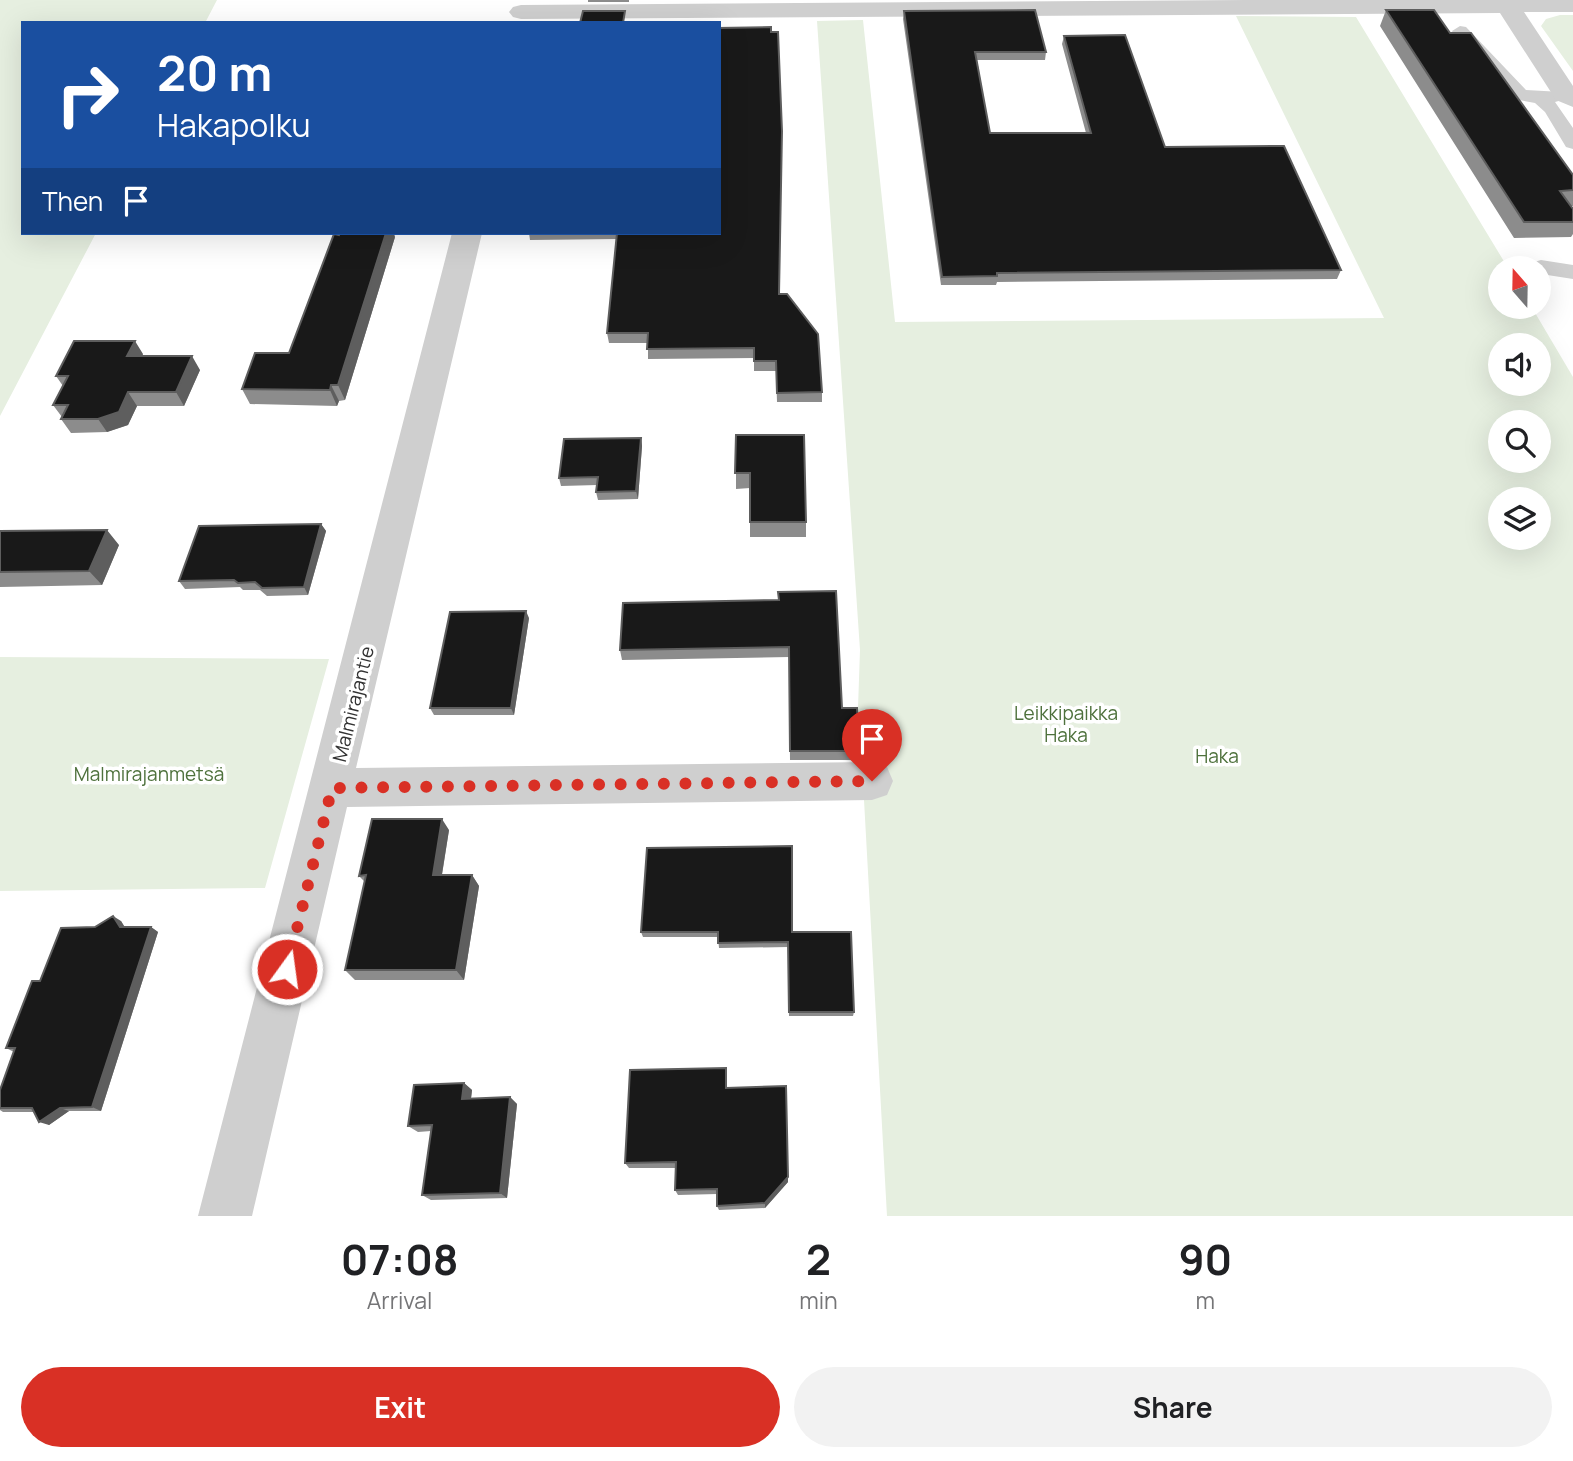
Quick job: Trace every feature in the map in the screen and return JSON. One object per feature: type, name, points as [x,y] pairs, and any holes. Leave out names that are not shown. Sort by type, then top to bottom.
[{"type":"street","points":[[521,12],[841,5],[1573,5]]},
{"type":"street","points":[[1507,5],[1559,97]]},
{"type":"street","name":"Malmirajantie","points":[[225,1216],[467,235]]},
{"type":"street","points":[[332,788],[872,781]]},
{"type":"lane","points":[[1460,31],[1520,95],[1559,97],[1552,109],[1573,143]]},
{"type":"lane","points":[[1551,269],[1573,272]]},
{"type":"green space","points":[[0,0],[217,0],[206,21],[21,21],[21,235],[95,235],[0,416]]},
{"type":"green space","points":[[1573,15],[1573,71],[1541,26],[1546,19]]},
{"type":"green space","name":"Haka","points":[[1236,16],[1356,17],[1501,256],[1488,256],[1488,319],[1539,319],[1547,333],[1488,333],[1488,396],[1551,396],[1551,340],[1573,377],[1573,1216],[887,1216],[864,800],[856,766],[860,650],[817,21],[863,20],[895,322],[1384,318]]},
{"type":"green space","name":"Malmirajanmetsä","points":[[0,657],[329,659],[265,888],[0,891]]},
{"type":"building","points":[[1035,10],[1046,52],[975,52],[990,133],[1091,133],[1064,36],[1125,35],[1165,147],[1284,146],[1341,270],[997,273],[997,276],[942,277],[904,11]]},
{"type":"building","points":[[1386,10],[1434,10],[1450,33],[1471,33],[1573,175],[1573,190],[1560,191],[1573,209],[1573,222],[1524,222]]},
{"type":"building","points":[[583,11],[625,11],[623,21],[580,21]]},
{"type":"building","points":[[771,27],[771,32],[778,32],[782,131],[779,294],[787,294],[818,334],[822,392],[777,393],[776,361],[754,361],[754,348],[647,349],[648,333],[607,333],[617,235],[721,235],[721,28]]},
{"type":"building","points":[[334,235],[385,235],[338,385],[331,385],[330,390],[242,389],[255,353],[289,353]]},
{"type":"building","points":[[74,341],[135,341],[127,356],[192,356],[176,392],[128,392],[119,412],[98,419],[61,419],[68,405],[53,405],[68,376],[56,376]]},
{"type":"building","points":[[736,435],[804,435],[806,522],[750,522],[750,473],[735,473]]},
{"type":"building","points":[[641,438],[636,491],[596,492],[598,477],[559,478],[564,439]]},
{"type":"building","points":[[321,524],[304,587],[262,588],[255,582],[238,583],[234,580],[179,581],[199,526]]},
{"type":"building","points":[[107,530],[89,571],[0,572],[0,531]]},
{"type":"building","points":[[836,591],[842,708],[857,708],[859,751],[790,751],[789,647],[620,650],[623,603],[779,600],[778,592]]},
{"type":"building","points":[[526,611],[511,708],[430,708],[450,612]]},
{"type":"building","points":[[372,819],[442,819],[433,875],[472,875],[456,970],[345,970],[366,875],[359,876]]},
{"type":"building","points":[[792,846],[792,932],[851,932],[854,1012],[789,1012],[788,942],[718,943],[718,932],[641,932],[647,848]]},
{"type":"building","points":[[113,916],[120,927],[151,927],[92,1107],[60,1108],[39,1122],[32,1108],[0,1108],[0,1090],[15,1048],[6,1048],[32,981],[40,981],[61,928],[95,927]]},
{"type":"building","points":[[726,1068],[726,1088],[786,1086],[788,1177],[765,1203],[717,1206],[717,1189],[675,1190],[676,1162],[625,1163],[630,1070]]},
{"type":"building","points":[[464,1083],[462,1099],[510,1097],[500,1193],[422,1195],[432,1125],[408,1126],[414,1085]]},
{"type":"route","points":[[287,969],[332,788],[872,781]]},
{"type":"park label","name":"Leikkipaikka Haka","points":[[1066,724]]}]
